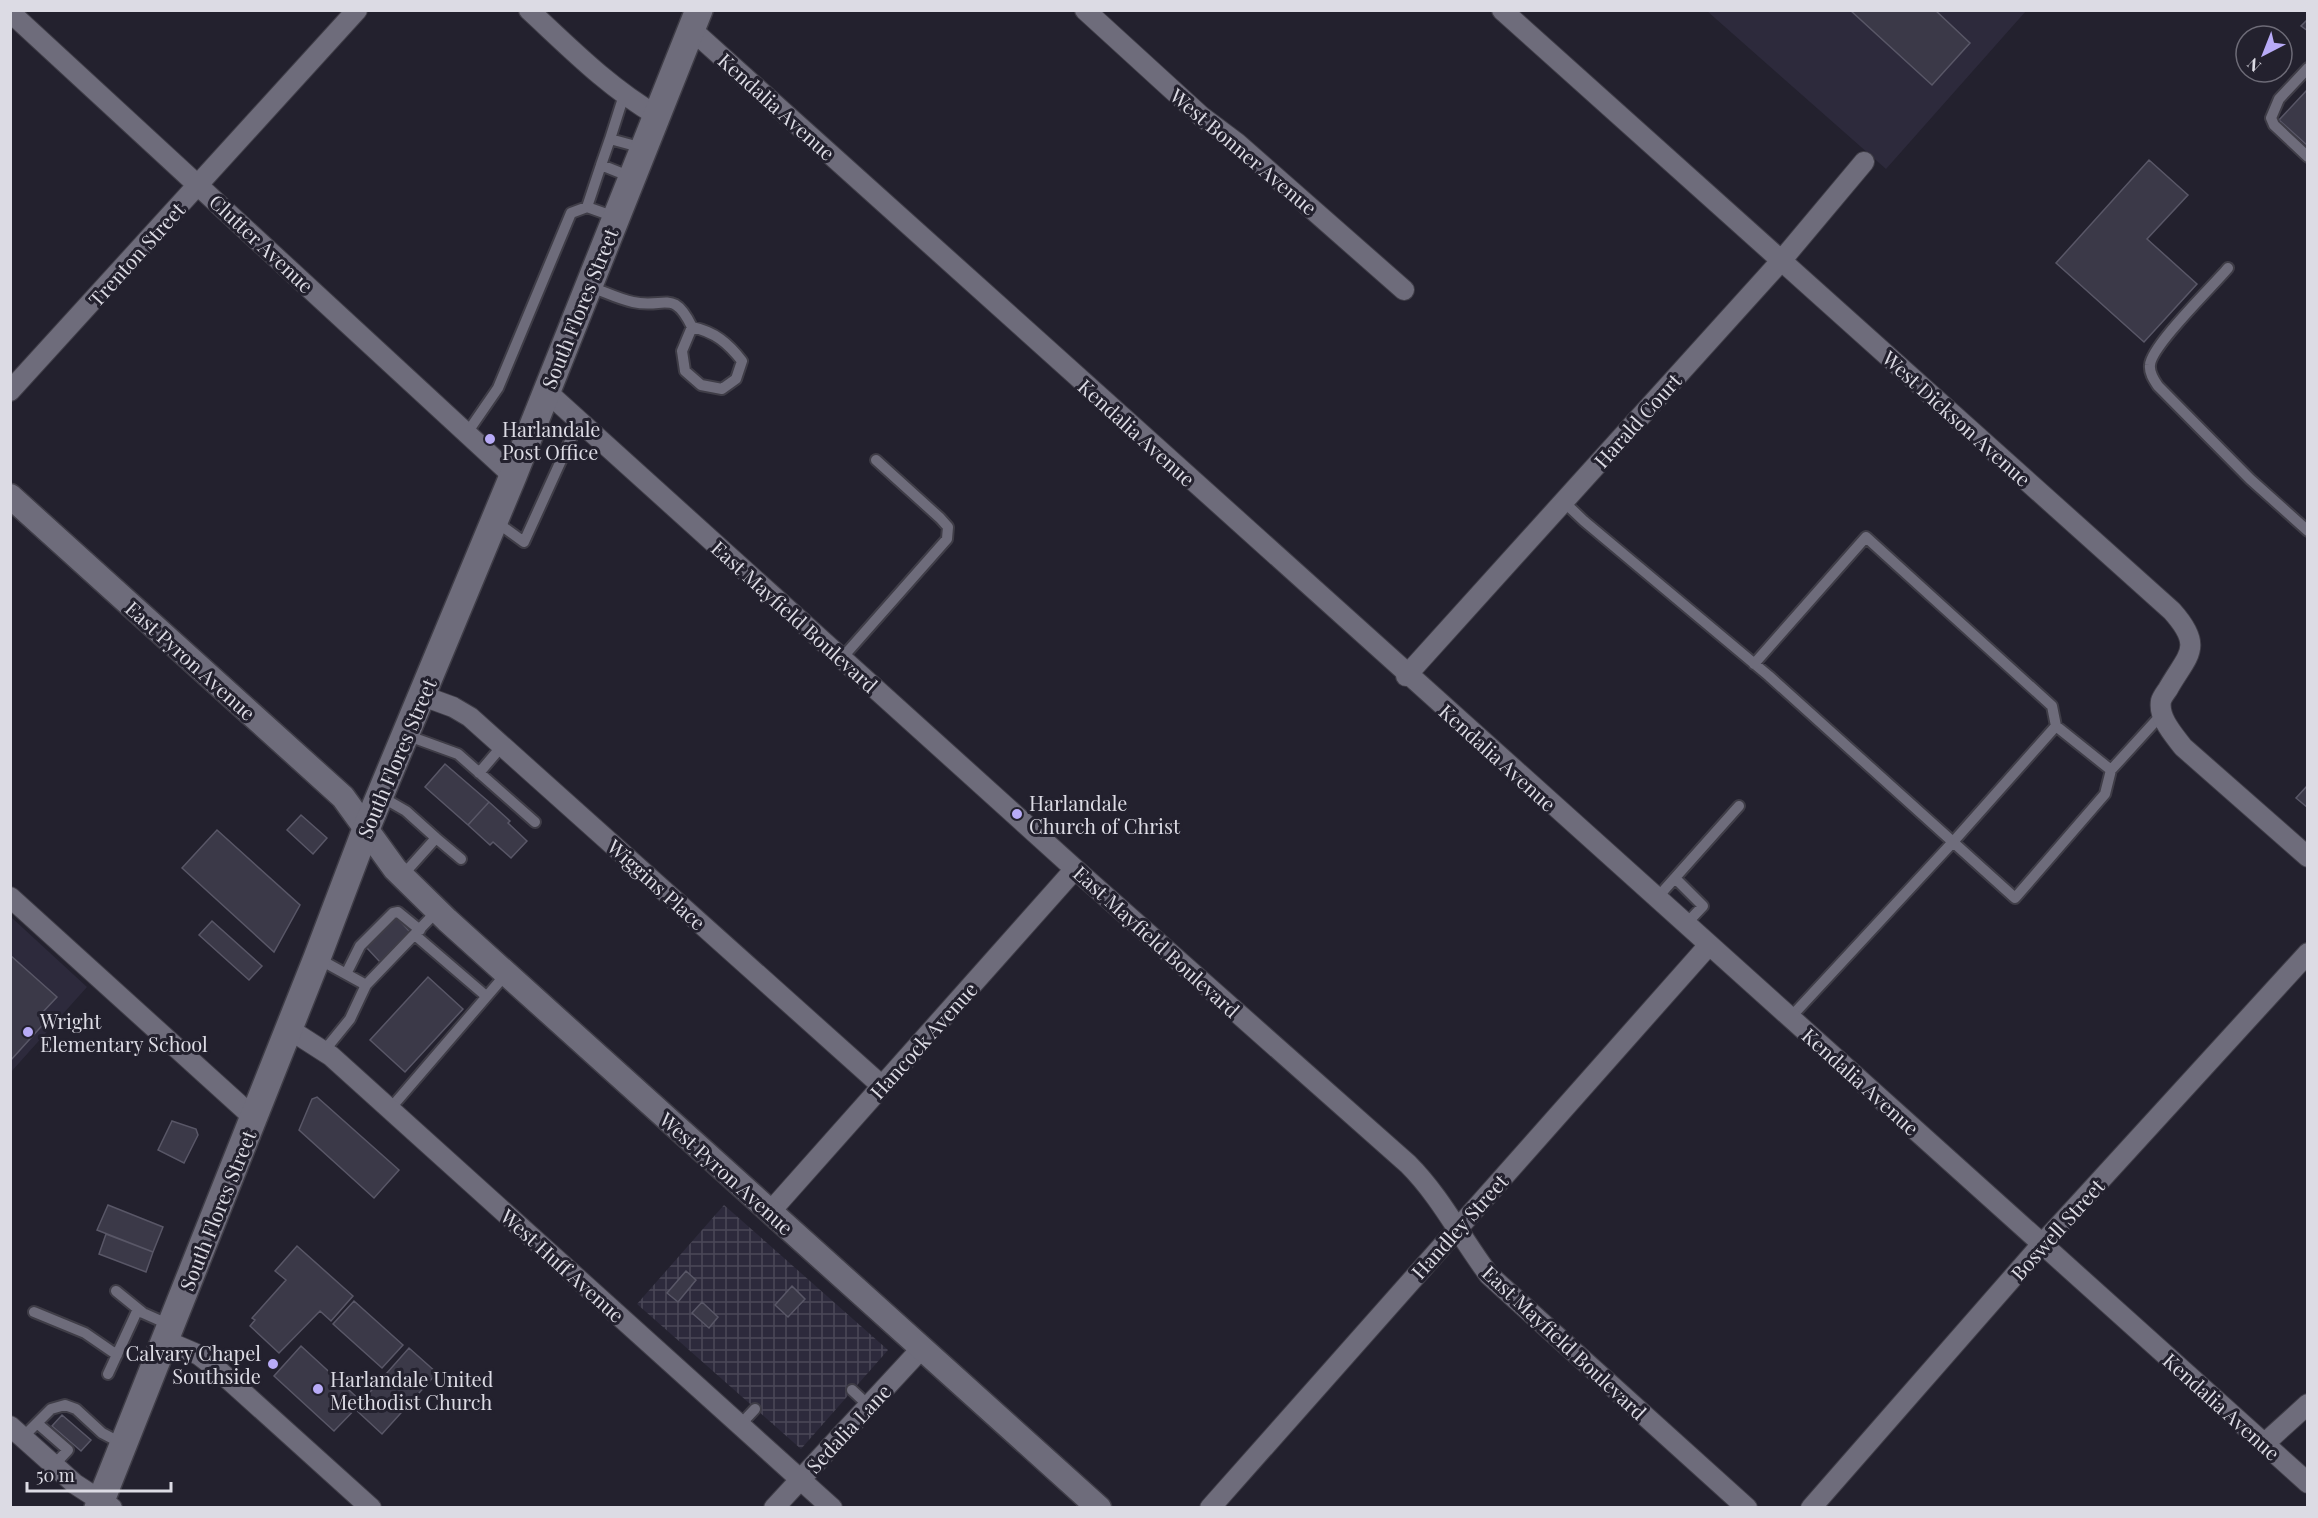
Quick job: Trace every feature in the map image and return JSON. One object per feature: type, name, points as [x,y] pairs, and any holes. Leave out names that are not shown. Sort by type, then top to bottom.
[{"type":"main road","name":"South Flores Street","points":[[103,1505],[123,1444],[254,1118],[366,829],[495,521],[695,20]]},
{"type":"street","name":"Trenton Street","points":[[10,391],[357,10]]},
{"type":"street","points":[[529,10],[624,95],[656,115]]},
{"type":"street","name":"West Bonner Avenue","points":[[1086,10],[1201,116],[1237,143],[1404,290]]},
{"type":"street","name":"West Dickson Avenue","points":[[1502,10],[2184,625],[2190,644],[2189,655],[2161,700],[2162,714]]},
{"type":"street","name":"Clutter Avenue","points":[[10,12],[513,476]]},
{"type":"street","name":"Kendalia Avenue","points":[[695,20],[1406,676],[1657,898],[2307,1483]]},
{"type":"street","name":"Harald Court","points":[[1406,676],[1781,261],[1864,162]]},
{"type":"street","name":"East Mayfield Boulevard","points":[[546,391],[1075,869],[1408,1164],[1425,1182],[1489,1275],[1747,1508]]},
{"type":"street","name":"East Pyron Avenue","points":[[10,496],[343,797],[366,829]]},
{"type":"street","name":"Wiggins Place","points":[[423,696],[453,707],[470,717],[882,1086]]},
{"type":"street","points":[[2162,714],[2183,747],[2307,857]]},
{"type":"street","name":"West Pyron Avenue","points":[[366,829],[402,876],[437,911],[1099,1508]]},
{"type":"street","name":"Hancock Avenue","points":[[770,1212],[1075,869]]},
{"type":"street","points":[[10,897],[254,1118]]},
{"type":"street","name":"Handley Street","points":[[1210,1508],[1709,945]]},
{"type":"street","name":"Boswell Street","points":[[1811,1508],[2042,1244],[2307,953]]},
{"type":"street","name":"West Huff Avenue","points":[[289,1029],[324,1051],[390,1109],[832,1508]]},
{"type":"street","points":[[167,1333],[217,1369],[371,1508]]},
{"type":"street","name":"Sedalia Lane","points":[[774,1508],[922,1348]]},
{"type":"street","points":[[2264,1444],[2307,1404]]},
{"type":"street","points":[[17,1432],[103,1505]]},
{"type":"lane","points":[[2307,68],[2279,99],[2271,118],[2274,125],[2307,157]]},
{"type":"lane","points":[[587,207],[624,95]]},
{"type":"lane","points":[[610,139],[643,148]]},
{"type":"lane","points":[[601,165],[632,177]]},
{"type":"lane","points":[[468,433],[498,388],[571,213],[587,207],[615,217]]},
{"type":"lane","points":[[2228,268],[2158,347],[2150,364],[2151,375],[2158,386],[2250,479],[2307,531]]},
{"type":"lane","points":[[588,286],[635,303],[671,302],[684,309],[692,327],[682,351],[685,371],[701,385],[722,389],[736,378],[742,361],[729,345],[709,331],[692,327]]},
{"type":"lane","points":[[495,521],[524,542],[579,421]]},
{"type":"lane","points":[[842,658],[947,539],[948,527],[940,518],[876,460]]},
{"type":"lane","points":[[1563,501],[1754,664],[2015,898],[2105,794],[2111,770],[2162,714]]},
{"type":"lane","points":[[1754,664],[1866,537],[2052,706],[2056,726],[2111,770]]},
{"type":"lane","points":[[1790,1018],[1953,842],[2056,726]]},
{"type":"lane","points":[[406,735],[458,754],[535,822]]},
{"type":"lane","points":[[479,773],[502,746]]},
{"type":"lane","points":[[380,796],[406,811],[461,859]]},
{"type":"lane","points":[[1657,898],[1739,807]]},
{"type":"lane","points":[[402,876],[436,838]]},
{"type":"lane","points":[[1675,878],[1703,906],[1686,924]]},
{"type":"lane","points":[[324,1051],[350,1019],[366,985],[437,911]]},
{"type":"lane","points":[[346,974],[360,946],[393,913],[398,912],[486,996]]},
{"type":"lane","points":[[317,958],[366,985]]},
{"type":"lane","points":[[390,1109],[506,974]]},
{"type":"lane","points":[[116,1291],[167,1333]]},
{"type":"lane","points":[[108,1374],[138,1309]]},
{"type":"lane","points":[[34,1312],[85,1333],[117,1354]]},
{"type":"lane","points":[[852,1390],[868,1406]]},
{"type":"lane","points":[[17,1432],[37,1423],[51,1409],[65,1405],[76,1409],[102,1433],[123,1444]]},
{"type":"lane","points":[[740,1425],[755,1409]]},
{"type":"lane","points":[[37,1423],[68,1450],[54,1465]]},
{"type":"shaded area","points":[[1707,11],[2026,11],[1886,169]]},
{"type":"shaded area","name":"Wright Elementary School","points":[[11,917],[87,987],[11,1072]]},
{"type":"shaded area","points":[[724,1205],[888,1350],[801,1449],[637,1304]]},
{"type":"building","points":[[1850,10],[1935,10],[1970,43],[1932,85]]},
{"type":"building","points":[[2308,19],[2308,31],[2301,26]]},
{"type":"building","points":[[2308,89],[2308,146],[2279,120]]},
{"type":"building","points":[[2149,160],[2188,195],[2147,239],[2197,284],[2144,342],[2056,263]]},
{"type":"building","points":[[445,764],[489,802],[468,825],[425,787]]},
{"type":"building","points":[[2308,785],[2308,808],[2296,798]]},
{"type":"building","points":[[489,802],[527,841],[511,858],[493,842],[490,845],[468,825]]},
{"type":"building","points":[[301,815],[327,838],[313,854],[287,830]]},
{"type":"building","points":[[217,830],[300,905],[274,952],[182,868]]},
{"type":"building","points":[[395,916],[410,932],[380,962],[366,947]]},
{"type":"building","points":[[212,921],[262,966],[249,980],[199,935]]},
{"type":"building","points":[[10,955],[57,997],[42,1013],[48,1019],[10,1061]]},
{"type":"building","points":[[428,977],[463,1009],[405,1072],[370,1040]]},
{"type":"building","points":[[317,1097],[399,1170],[374,1198],[299,1130],[312,1099]]},
{"type":"building","points":[[172,1121],[196,1129],[198,1135],[184,1163],[158,1150]]},
{"type":"building","points":[[108,1205],[163,1227],[153,1252],[97,1230]]},
{"type":"building","points":[[106,1234],[153,1252],[146,1272],[99,1254]]},
{"type":"building","points":[[297,1246],[353,1296],[331,1321],[320,1311],[279,1353],[250,1326],[255,1320],[252,1318],[286,1280],[275,1271]]},
{"type":"building","points":[[686,1271],[696,1280],[678,1302],[667,1293]]},
{"type":"building","points":[[792,1286],[805,1299],[788,1317],[775,1305]]},
{"type":"building","points":[[354,1301],[403,1345],[382,1368],[333,1324]]},
{"type":"building","points":[[702,1302],[718,1317],[709,1328],[692,1313]]},
{"type":"building","name":"Harlandale United Methodist Church","points":[[301,1346],[362,1402],[334,1431],[274,1376]]},
{"type":"building","points":[[409,1348],[437,1373],[382,1434],[355,1409]]},
{"type":"building","points":[[62,1415],[91,1440],[81,1451],[52,1426]]},
{"type":"place","name":"Harlandale Post Office","points":[[490,439]]},
{"type":"place","name":"Harlandale Church of Christ","points":[[1017,814]]},
{"type":"place","name":"Wright Elementary School","points":[[28,1032]]},
{"type":"place","name":"Calvary Chapel Southside","points":[[273,1364]]},
{"type":"place","name":"Harlandale United Methodist Church","points":[[318,1389]]}]
